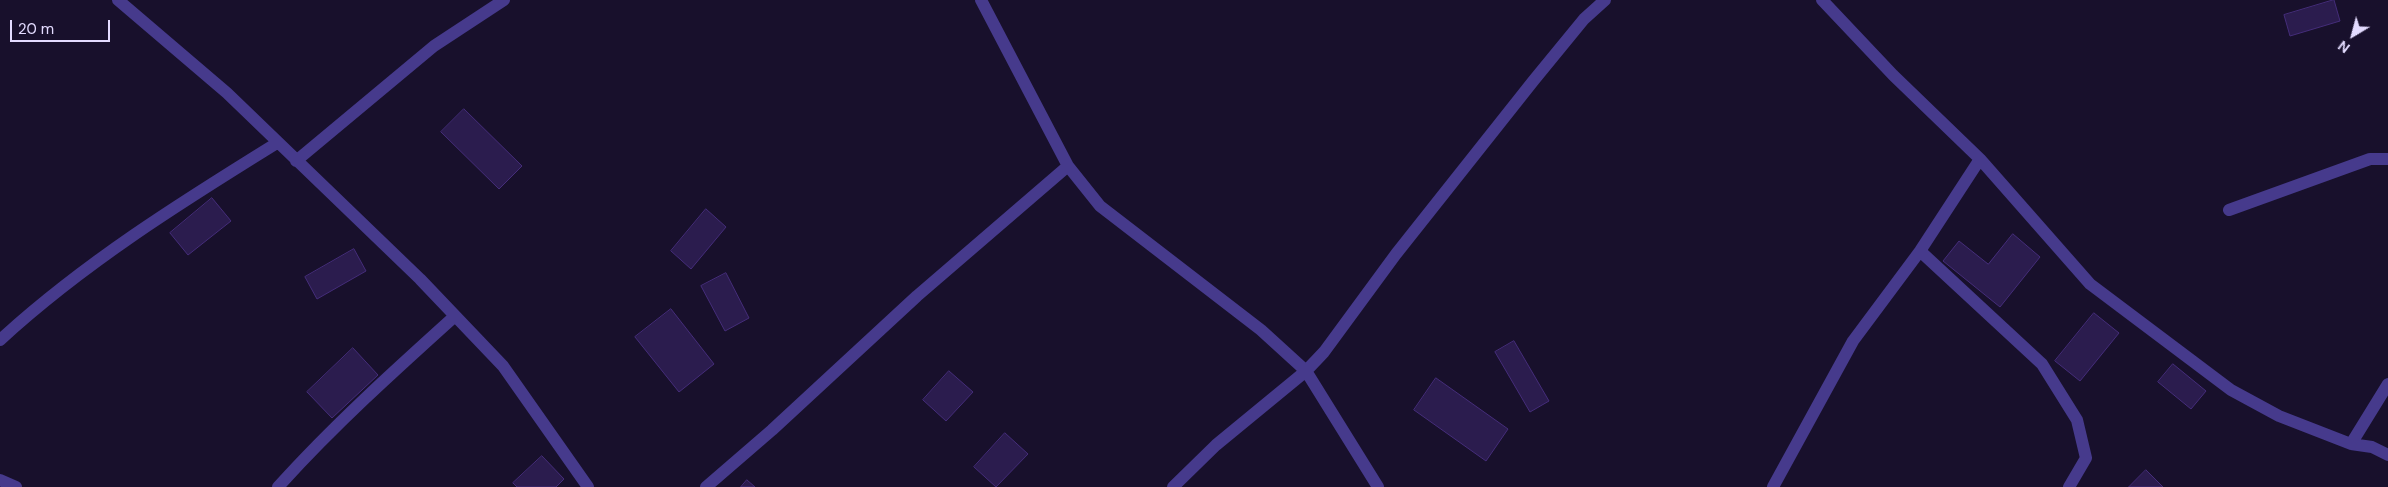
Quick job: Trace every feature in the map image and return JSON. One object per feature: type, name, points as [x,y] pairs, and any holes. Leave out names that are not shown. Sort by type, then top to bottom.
[{"type":"street","points":[[118,0],[227,93],[420,279],[503,366],[588,487]]},
{"type":"street","points":[[981,0],[1068,166],[1100,206],[1261,330],[1306,371],[1378,487]]},
{"type":"street","points":[[1173,487],[1216,445],[1306,371],[1324,352],[1396,254],[1534,80],[1584,19],[1605,0]]},
{"type":"street","points":[[1822,0],[1893,74],[1980,159],[2090,284],[2155,335],[2231,390],[2278,416],[2351,444],[2372,446],[2388,455]]},
{"type":"street","points":[[296,161],[434,46],[499,1]]},
{"type":"street","points":[[0,340],[42,302],[119,244],[278,143]]},
{"type":"street","points":[[1774,487],[1854,341],[1920,252],[1980,159]]},
{"type":"street","points":[[2228,210],[2370,159],[2388,159]]},
{"type":"street","points":[[706,487],[772,430],[917,296],[1068,166]]},
{"type":"street","points":[[1920,252],[2042,364],[2052,379],[2077,420],[2086,458],[2069,487]]},
{"type":"street","points":[[278,487],[311,451],[380,384],[455,316]]},
{"type":"street","points":[[2351,444],[2388,384]]},
{"type":"street","points":[[0,480],[16,487]]},
{"type":"building","points":[[2334,0],[2340,21],[2290,36],[2284,15]]},
{"type":"building","points":[[464,109],[522,166],[499,189],[441,132]]},
{"type":"building","points":[[212,198],[231,221],[188,255],[170,233]]},
{"type":"building","points":[[706,209],[726,227],[691,269],[671,251]]},
{"type":"building","points":[[2013,234],[2040,257],[2000,307],[1943,261],[1959,241],[1988,264]]},
{"type":"building","points":[[354,249],[366,271],[317,299],[305,277]]},
{"type":"building","points":[[726,273],[749,318],[725,331],[701,286]]},
{"type":"building","points":[[671,309],[714,364],[679,392],[635,337]]},
{"type":"building","points":[[2094,313],[2119,333],[2080,381],[2055,361]]},
{"type":"building","points":[[1514,341],[1549,401],[1530,412],[1495,352]]},
{"type":"building","points":[[353,348],[378,375],[332,418],[307,392]]},
{"type":"building","points":[[2173,364],[2206,391],[2191,409],[2158,382]]},
{"type":"building","points":[[949,371],[973,392],[946,421],[923,400]]},
{"type":"building","points":[[1436,378],[1508,429],[1486,461],[1414,410]]},
{"type":"building","points":[[1005,433],[1028,454],[996,487],[974,467]]},
{"type":"building","points":[[542,456],[564,479],[556,487],[517,487],[513,483]]},
{"type":"building","points":[[2146,470],[2163,487],[2129,487]]},
{"type":"building","points":[[747,480],[755,487],[741,487]]}]
